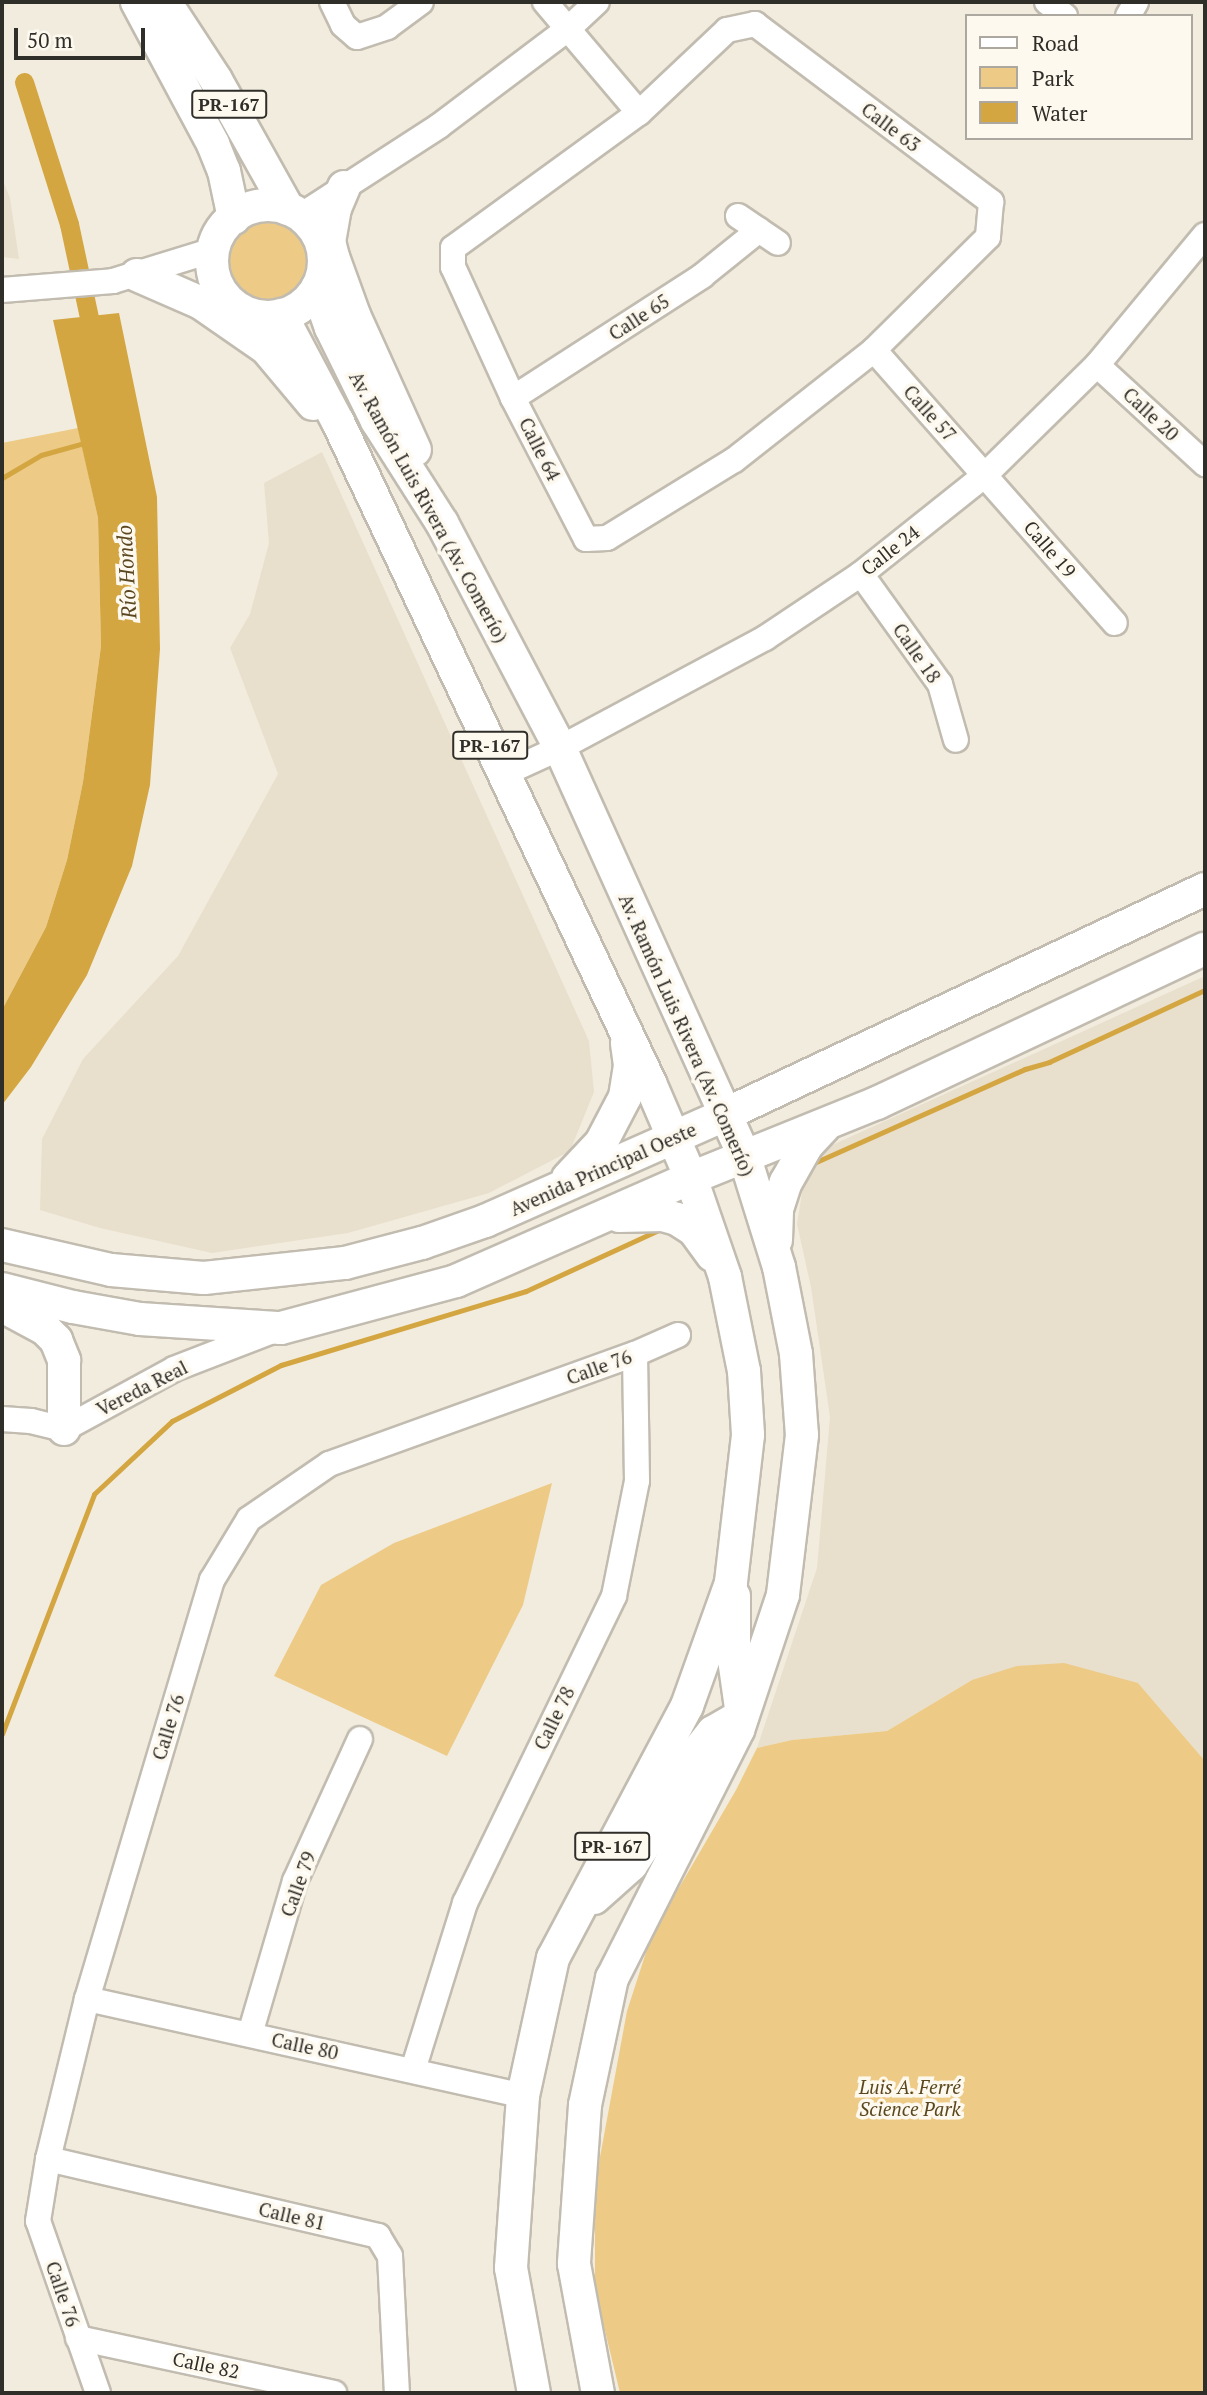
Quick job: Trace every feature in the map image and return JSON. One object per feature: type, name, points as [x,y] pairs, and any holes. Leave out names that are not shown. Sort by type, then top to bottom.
[{"type":"main road","name":"PR-167","points":[[137,2],[213,144],[224,172],[234,218]]},
{"type":"main road","name":"PR-167","points":[[165,2],[216,80],[294,213],[315,230],[323,248],[324,269],[317,288]]},
{"type":"main road","points":[[344,187],[335,208],[330,241],[334,257],[355,316],[429,481],[442,523]]},
{"type":"main road","points":[[294,213],[260,206],[234,218],[221,232],[214,250],[217,282],[229,301],[248,313],[281,315],[306,303],[317,288]]},
{"type":"main road","points":[[137,275],[201,303],[266,348],[316,408],[338,422]]},
{"type":"main road","name":"Av. Ramón Luis Rivera (Av. Comerío)","points":[[317,288],[331,328],[377,421],[442,523],[560,748],[745,1158],[775,1255],[796,1354],[802,1435],[782,1595],[738,1730],[612,1978],[585,2105],[574,2264],[598,2393]]},
{"type":"main road","name":"Av. Ramón Luis Rivera (Av. Comerío)","points":[[281,315],[338,422],[674,1137],[725,1277],[744,1371],[748,1435],[733,1570],[687,1706],[553,1958],[523,2096],[511,2268],[534,2393]]},
{"type":"main road","name":"Avenida Principal Oeste","points":[[2,1245],[124,1271],[204,1278],[345,1263],[422,1243],[485,1221],[724,1115],[1205,889]]},
{"type":"main road","points":[[2,1289],[140,1320],[281,1328],[456,1281],[1016,1040],[1205,949]]},
{"type":"main road","points":[[554,1191],[601,1143],[625,1097],[630,1065],[626,1031]]},
{"type":"main road","points":[[775,1255],[777,1209],[786,1182],[807,1145],[827,1123]]},
{"type":"main road","points":[[603,1218],[637,1214],[677,1219],[694,1230],[725,1277]]},
{"type":"main road","points":[[2,1306],[45,1329],[56,1340],[64,1360],[64,1429]]},
{"type":"main road","points":[[573,1921],[631,1865],[651,1835],[687,1765],[713,1732],[742,1716],[734,1659],[733,1570]]},
{"type":"street","points":[[332,2],[343,25],[357,37],[387,27],[421,2]]},
{"type":"street","points":[[545,2],[639,113]]},
{"type":"street","points":[[294,213],[344,187],[439,126],[569,28],[597,2]]},
{"type":"street","points":[[1047,2],[1062,14]]},
{"type":"street","name":"Calle 63","points":[[639,113],[727,30],[755,24],[991,202],[988,237],[874,350]]},
{"type":"street","name":"Calle 64","points":[[639,113],[453,248],[453,267],[513,398],[586,539],[607,538],[734,460],[874,350]]},
{"type":"street","name":"Calle 65","points":[[513,398],[702,276],[769,237],[738,216]]},
{"type":"street","name":"Calle 24","points":[[503,774],[560,748],[765,638],[861,574],[985,475],[1097,365],[1204,239]]},
{"type":"street","points":[[10,290],[79,286],[137,275],[214,250]]},
{"type":"street","name":"Calle 57","points":[[874,350],[985,475]]},
{"type":"street","name":"Calle 20","points":[[1097,365],[1205,464]]},
{"type":"street","name":"Calle 19","points":[[985,475],[1115,623]]},
{"type":"street","name":"Calle 18","points":[[861,574],[940,684],[956,740]]},
{"type":"street","name":"Vereda Real","points":[[64,1429],[174,1369],[281,1328]]},
{"type":"street","name":"Calle 76","points":[[99,2393],[38,2221],[48,2160],[87,1999],[212,1580],[249,1519],[329,1464],[635,1354],[678,1335]]},
{"type":"street","name":"Calle 78","points":[[413,2070],[465,1903],[614,1596],[637,1481],[635,1354]]},
{"type":"street","points":[[2,1419],[64,1429]]},
{"type":"street","name":"Calle 79","points":[[250,2034],[295,1881],[360,1740]]},
{"type":"street","name":"Calle 80","points":[[87,1999],[523,2096]]},
{"type":"street","name":"Calle 81","points":[[48,2160],[378,2235],[390,2256],[397,2393]]},
{"type":"street","name":"Calle 82","points":[[78,2338],[334,2393]]},
{"type":"shaded area","points":[[2,178],[10,198],[19,259],[2,257]]},
{"type":"shaded area","points":[[322,452],[589,1041],[594,1092],[570,1151],[489,1193],[348,1233],[212,1253],[100,1228],[40,1210],[42,1139],[83,1059],[178,956],[278,774],[230,648],[250,614],[269,543],[264,483]]},
{"type":"shaded area","points":[[1205,976],[1205,1761],[1138,1683],[972,1680],[887,1731],[792,1740],[757,1748],[817,1568],[830,1417],[811,1287],[797,1224],[808,1156]]},
{"type":"green space","points":[[269,212],[296,220],[310,234],[318,261],[310,288],[296,302],[269,310],[242,302],[228,288],[220,261],[228,234],[242,220]]},
{"type":"green space","points":[[78,428],[98,518],[101,646],[83,782],[67,860],[46,927],[2,1010],[2,443]]},
{"type":"green space","points":[[552,1483],[523,1605],[447,1756],[274,1676],[321,1585],[394,1543]]},
{"type":"green space","name":"Luis A. Ferré Science Park","points":[[1064,1663],[1138,1683],[1205,1761],[1205,2393],[620,2393],[595,2289],[595,2184],[627,2011],[652,1934],[736,1790],[757,1748],[792,1740],[887,1731],[972,1680],[1017,1666]]},
{"type":"water","points":[[119,313],[157,497],[160,649],[150,785],[132,866],[87,975],[31,1067],[2,1105],[2,1010],[46,927],[67,860],[83,782],[101,646],[98,518],[53,320]]},
{"type":"waterway","name":"Río Hondo","points":[[24,82],[69,224],[89,317]]},
{"type":"waterway","points":[[2,478],[41,455],[88,442]]},
{"type":"waterway","points":[[816,1162],[1025,1069],[1049,1062],[1205,990]]},
{"type":"waterway","points":[[2,1734],[94,1494],[172,1421],[281,1365],[526,1291],[661,1229]]}]
